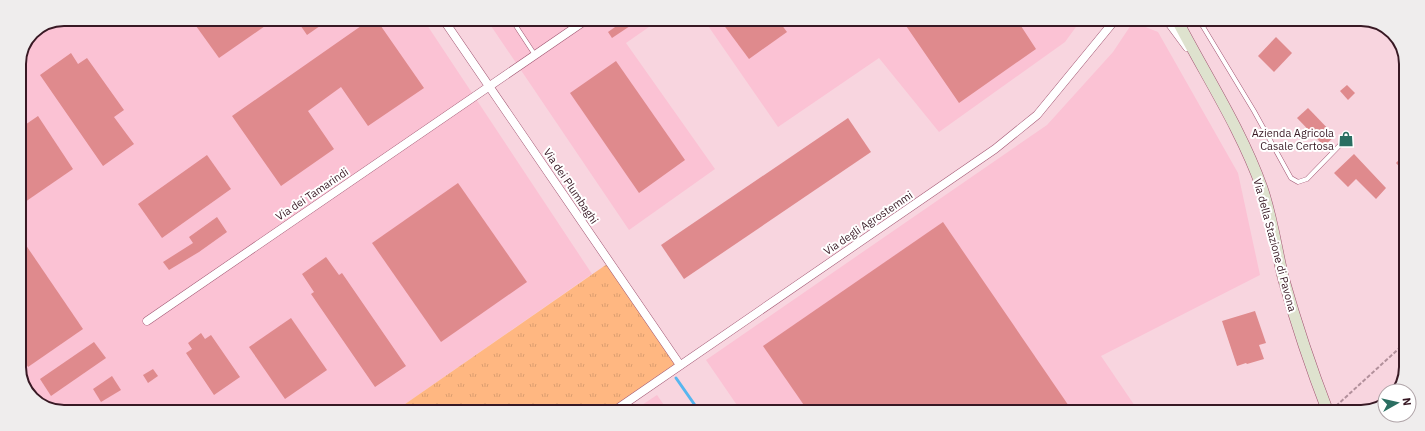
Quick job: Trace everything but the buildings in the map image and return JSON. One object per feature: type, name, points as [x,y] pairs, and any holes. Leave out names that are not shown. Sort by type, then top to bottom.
[{"type":"main road","name":"Via della Stazione di Pavona","points":[[1180,26],[1240,137],[1262,188],[1296,323],[1315,378],[1329,405]]},
{"type":"street","name":"Via dei Plumbaghi","points":[[448,26],[680,365]]},
{"type":"street","name":"Via dei Tamarindi","points":[[147,321],[577,26]]},
{"type":"street","name":"Via degli Agrostemmi","points":[[623,405],[995,149],[1036,115],[1112,26]]},
{"type":"street","points":[[1172,26],[1199,62]]},
{"type":"lane","points":[[516,26],[536,55]]},
{"type":"lane","points":[[1203,26],[1254,111],[1291,178],[1298,182],[1307,179],[1340,145]]},
{"type":"path","points":[[1335,405],[1399,348]]},
{"type":"shaded area","points":[[64,26],[428,26],[592,274],[404,405],[54,404],[43,399],[34,390],[29,382],[26,370],[26,64],[29,49],[32,43],[43,32],[49,29]]},
{"type":"shaded area","points":[[491,26],[650,26],[626,43],[715,169],[629,230]]},
{"type":"shaded area","points":[[708,26],[1077,26],[1065,42],[939,132],[879,58],[778,127]]},
{"type":"shaded area","points":[[1130,26],[1143,26],[1158,32],[1238,173],[1260,275],[1101,356],[1134,405],[737,405],[706,360],[1047,125],[1113,52]]},
{"type":"shaded area","points":[[657,395],[664,405],[642,405]]},
{"type":"green space","points":[[610,262],[680,365],[623,405],[404,405]]},
{"type":"waterway","points":[[676,378],[695,405]]},
{"type":"place","name":"Azienda Agricola Casale Certosa","points":[[1346,139]]}]
